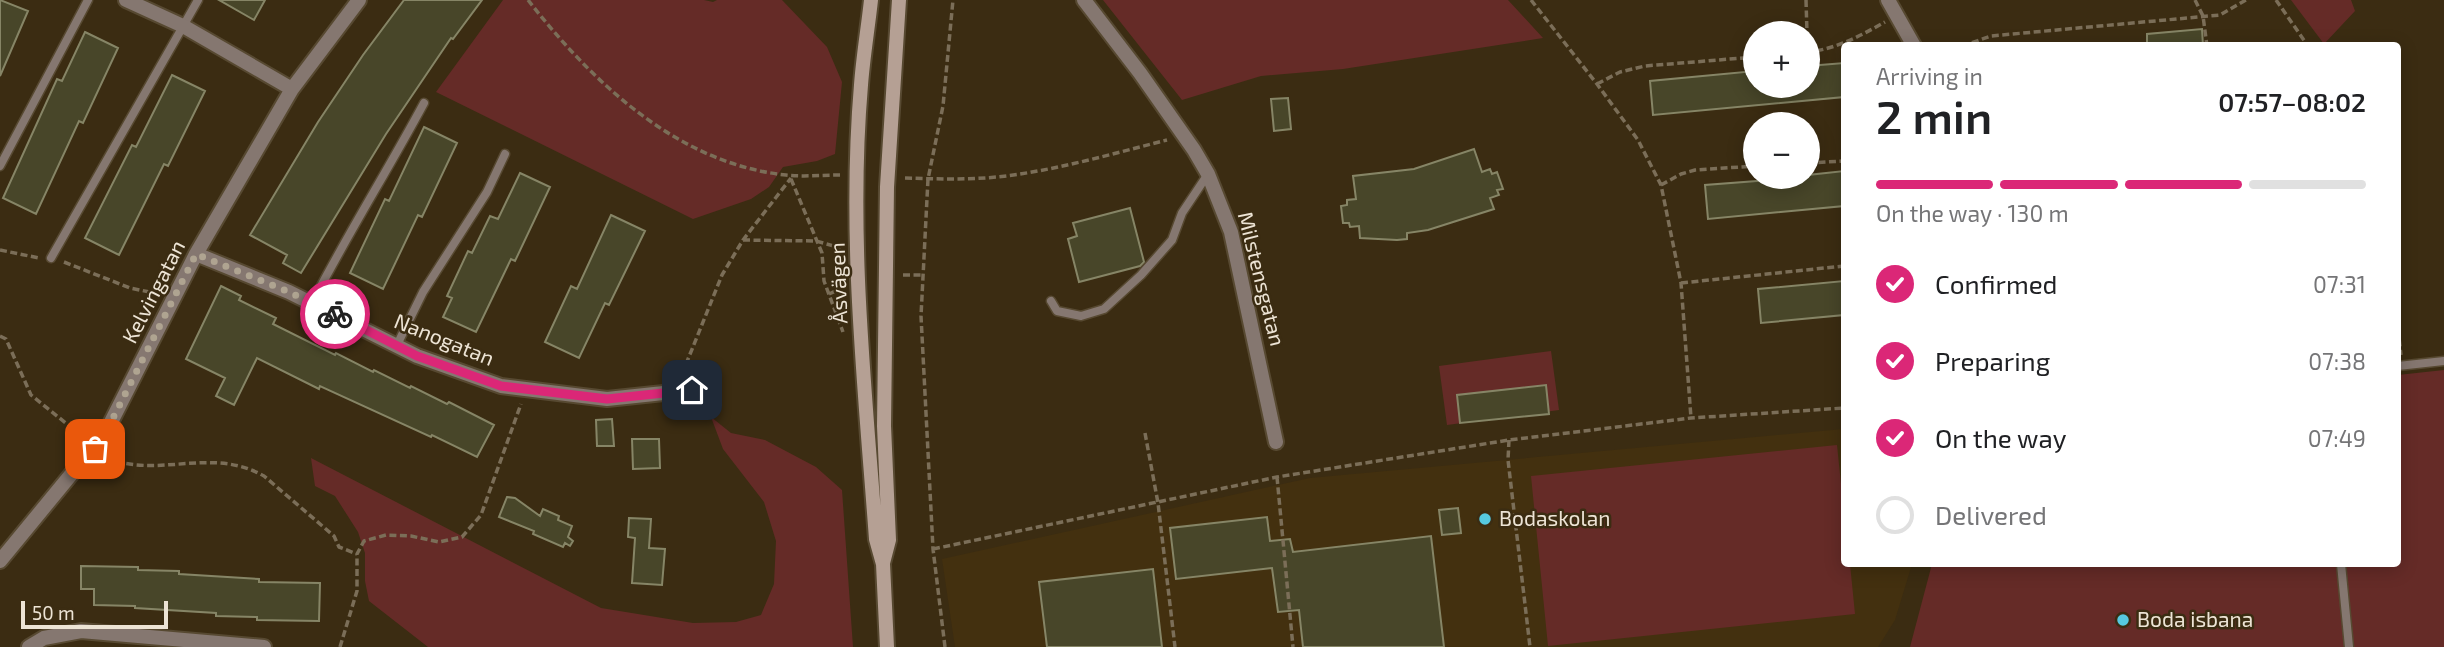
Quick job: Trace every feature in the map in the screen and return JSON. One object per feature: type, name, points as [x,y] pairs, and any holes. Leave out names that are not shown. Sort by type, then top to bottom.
[{"type":"street","points":[[126,0],[183,26],[292,89]]},
{"type":"street","name":"Kelvingatan","points":[[0,561],[106,432],[196,254],[292,89],[359,0]]},
{"type":"street","name":"Åsvägen","points":[[872,0],[861,86],[857,184],[858,245],[876,539],[883,564],[887,647]]},
{"type":"street","name":"Åsvägen","points":[[883,564],[889,540],[884,426],[887,187],[899,0]]},
{"type":"street","name":"Milstensgatan","points":[[1084,0],[1140,73],[1208,174],[1231,232],[1276,442]]},
{"type":"street","points":[[1888,0],[1912,42]]},
{"type":"street","name":"Nanogatan","points":[[196,254],[312,303],[417,356],[501,386],[607,399],[692,390]]},
{"type":"street","points":[[29,647],[44,638],[81,631],[264,647]]},
{"type":"lane","points":[[0,166],[88,0]]},
{"type":"lane","points":[[51,258],[198,0]]},
{"type":"lane","points":[[312,303],[343,241],[392,162],[424,103]]},
{"type":"lane","points":[[397,345],[423,292],[487,192],[505,154]]},
{"type":"lane","points":[[1051,301],[1057,311],[1073,315],[1081,316],[1104,309],[1157,260],[1172,240],[1182,213],[1208,174]]},
{"type":"lane","points":[[2401,365],[2444,361]]},
{"type":"lane","points":[[2341,567],[2349,647]]},
{"type":"path","points":[[528,0],[568,49],[635,110],[668,135],[709,156],[748,168],[790,177],[840,175]]},
{"type":"path","points":[[945,647],[933,549],[924,395],[922,275],[928,178],[943,106],[953,0]]},
{"type":"path","points":[[1531,0],[1638,140],[1661,185],[1681,283],[1691,418]]},
{"type":"path","points":[[1806,0],[1807,21]]},
{"type":"path","points":[[2195,0],[2203,16],[2206,42]]},
{"type":"path","points":[[1974,42],[1991,36],[2220,15],[2246,0]]},
{"type":"path","points":[[2276,0],[2305,42]]},
{"type":"path","points":[[1851,42],[1897,16]]},
{"type":"path","points":[[1820,51],[1841,45]]},
{"type":"path","points":[[1597,84],[1620,72],[1645,66],[1743,58]]},
{"type":"path","points":[[905,178],[972,178],[1035,171],[1170,139],[1181,132]]},
{"type":"path","points":[[1820,162],[1841,161]]},
{"type":"path","points":[[1661,185],[1681,174],[1696,170],[1743,167]]},
{"type":"path","points":[[674,392],[722,275],[743,240],[790,177]]},
{"type":"path","points":[[790,177],[822,253],[824,281],[845,342]]},
{"type":"path","points":[[743,240],[816,240],[843,249]]},
{"type":"path","points":[[0,250],[51,258],[130,288],[174,298]]},
{"type":"path","points":[[1681,283],[1841,266]]},
{"type":"path","points":[[899,275],[922,275]]},
{"type":"path","points":[[829,294],[840,289]]},
{"type":"path","points":[[0,336],[6,339],[31,395],[72,427],[93,451],[133,466],[152,467],[203,461],[253,470],[264,476],[334,536],[340,547],[356,554]]},
{"type":"path","points":[[340,647],[357,591],[356,554],[365,541],[386,535],[411,536],[439,542],[462,537],[481,515],[527,389]]},
{"type":"path","points":[[933,549],[1277,477],[1509,440],[1691,418],[1841,408]]},
{"type":"path","points":[[1145,433],[1158,503],[1175,647]]},
{"type":"path","points":[[1509,440],[1508,460],[1530,647]]},
{"type":"path","points":[[1277,477],[1293,647]]},
{"type":"shaded area","points":[[503,0],[782,0],[827,47],[842,82],[835,154],[817,161],[783,167],[769,187],[751,199],[693,219],[436,92]]},
{"type":"shaded area","points":[[1103,0],[1508,0],[1543,38],[1343,69],[1261,76],[1182,100]]},
{"type":"shaded area","points":[[2291,0],[2351,0],[2355,11],[2326,42],[2322,42]]},
{"type":"shaded area","points":[[1551,351],[1559,410],[1447,425],[1439,366]]},
{"type":"shaded area","points":[[2444,370],[2444,647],[1910,647],[1931,567],[2401,567],[2401,375]]},
{"type":"shaded area","points":[[711,417],[731,433],[765,440],[816,467],[842,490],[853,647],[428,647],[369,601],[365,581],[365,553],[358,532],[335,496],[315,486],[311,458],[601,608],[693,623],[736,622],[761,615],[774,584],[776,541],[764,502],[723,449]]},
{"type":"shaded area","name":"Bodaskolan","points":[[1841,429],[1841,567],[1911,567],[1895,620],[1878,647],[955,647],[942,559],[1310,478]]},
{"type":"shaded area","points":[[1837,445],[1841,484],[1841,567],[1850,567],[1855,614],[1548,646],[1531,476]]},
{"type":"building","points":[[0,0],[28,11],[0,76]]},
{"type":"building","points":[[219,0],[265,0],[254,20]]},
{"type":"building","points":[[404,0],[482,0],[453,39],[451,38],[386,134],[301,273],[283,263],[287,255],[250,235],[318,122]]},
{"type":"building","points":[[2202,29],[2203,42],[2147,42],[2147,34]]},
{"type":"building","points":[[85,32],[118,48],[83,123],[79,121],[36,214],[3,198],[57,79],[62,81]]},
{"type":"building","points":[[1841,63],[1841,97],[1653,115],[1650,81],[1743,72],[1743,98],[1820,98],[1820,65]]},
{"type":"building","points":[[172,75],[205,91],[168,166],[164,164],[119,255],[85,238],[132,145],[136,147]]},
{"type":"building","points":[[1288,98],[1291,129],[1274,131],[1271,99]]},
{"type":"building","points":[[424,127],[457,143],[422,217],[418,215],[383,289],[350,273],[385,199],[389,201]]},
{"type":"building","points":[[1474,149],[1482,172],[1490,169],[1492,174],[1497,172],[1503,189],[1497,190],[1499,195],[1490,198],[1494,209],[1428,230],[1407,233],[1407,239],[1397,240],[1360,238],[1359,226],[1350,227],[1349,223],[1343,223],[1341,206],[1347,205],[1347,200],[1356,199],[1353,176],[1414,169]]},
{"type":"building","points":[[1841,171],[1841,206],[1708,219],[1705,185],[1743,182],[1743,189],[1820,189],[1820,174]]},
{"type":"building","points":[[520,173],[550,187],[515,261],[511,259],[476,332],[443,317],[452,298],[447,296],[468,251],[472,253],[490,216],[498,219]]},
{"type":"building","points":[[1130,208],[1144,262],[1140,266],[1079,282],[1068,239],[1077,236],[1073,223]]},
{"type":"building","points":[[611,215],[645,231],[609,305],[605,303],[579,358],[545,342],[571,286],[577,289]]},
{"type":"building","points":[[1841,281],[1841,315],[1761,323],[1758,289]]},
{"type":"building","points":[[221,286],[241,296],[239,300],[276,318],[273,324],[335,355],[336,353],[447,404],[449,402],[494,425],[477,457],[320,386],[319,389],[257,358],[234,405],[216,396],[225,378],[186,359]]},
{"type":"building","points":[[1546,385],[1549,414],[1460,423],[1457,395]]},
{"type":"building","points":[[612,419],[614,446],[597,446],[596,420]]},
{"type":"building","points":[[632,439],[659,439],[660,468],[633,469]]},
{"type":"building","points":[[507,497],[515,498],[540,516],[543,509],[572,526],[568,537],[573,541],[570,546],[565,543],[563,547],[533,534],[534,531],[499,517]]},
{"type":"building","points":[[1458,508],[1461,533],[1442,535],[1439,510]]},
{"type":"building","points":[[1267,517],[1270,541],[1290,539],[1293,552],[1431,536],[1444,647],[1303,647],[1299,610],[1278,612],[1272,568],[1176,579],[1170,528]]},
{"type":"building","points":[[629,518],[651,519],[649,548],[665,549],[662,585],[632,583],[635,538],[628,537]]},
{"type":"building","points":[[81,566],[138,567],[138,570],[259,579],[259,582],[320,583],[319,621],[257,620],[257,617],[216,616],[216,613],[94,605],[94,589],[81,589]]},
{"type":"building","points":[[1153,569],[1162,647],[1047,647],[1039,582]]},
{"type":"way so far","points":[[95,449],[196,254],[335,314]]},
{"type":"place","name":"Bodaskolan","points":[[1485,519]]},
{"type":"place","name":"Boda isbana","points":[[2123,620]]},
{"type":"route","points":[[335,314],[417,356],[501,386],[607,399],[692,390]]}]
